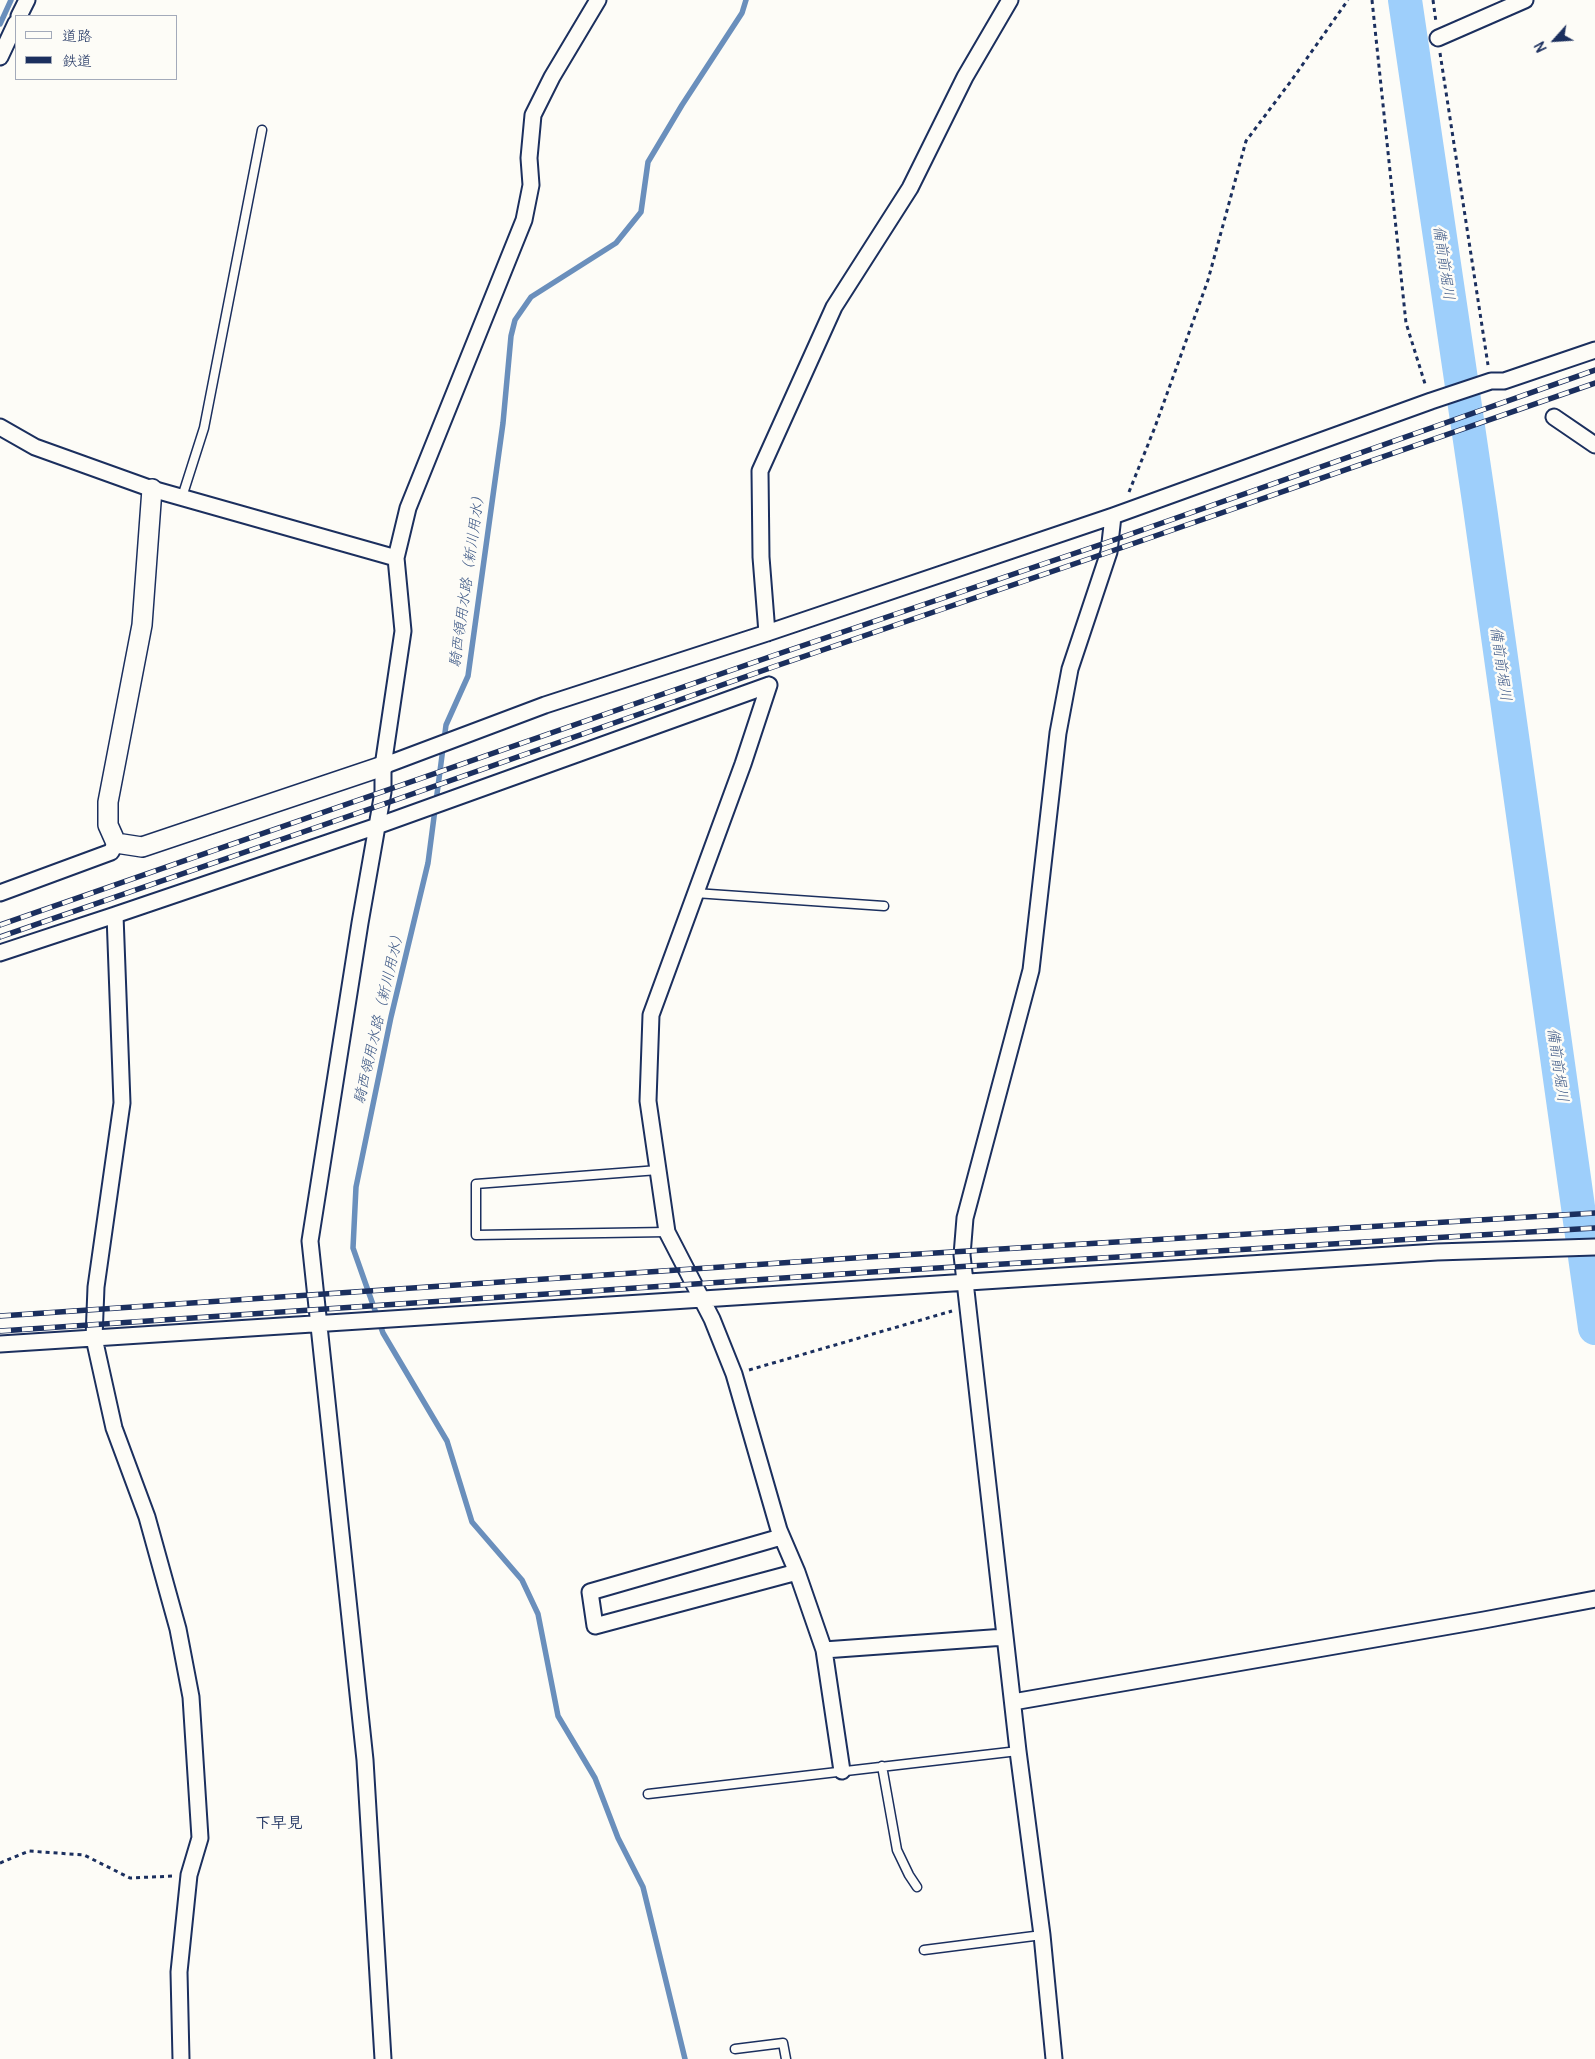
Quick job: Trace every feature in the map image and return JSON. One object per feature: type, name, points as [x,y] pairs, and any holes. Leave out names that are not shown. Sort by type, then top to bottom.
[{"type":"street","points":[[20,15],[27,0]]},
{"type":"street","points":[[767,633],[761,557],[760,471],[834,307],[910,188],[965,77],[1010,0]]},
{"type":"street","points":[[1438,38],[1525,0]]},
{"type":"street","points":[[383,2059],[365,1760],[310,1241],[360,923],[384,792],[384,766],[403,631],[396,558],[408,508],[524,220],[531,185],[529,158],[533,114],[596,1]]},
{"type":"street","points":[[0,57],[15,25]]},
{"type":"street","points":[[116,843],[142,847],[384,766],[545,705],[767,633],[1112,516],[1433,400],[1488,382],[1504,381],[1595,350]]},
{"type":"street","points":[[1554,417],[1595,445]]},
{"type":"street","points":[[0,427],[35,447],[152,489],[396,558]]},
{"type":"street","points":[[116,843],[108,825],[108,802],[142,625],[152,489]]},
{"type":"street","points":[[1054,2059],[1042,1935],[1018,1751],[962,1255],[965,1218],[1031,970],[1060,723],[1070,669],[1109,552],[1112,516]]},
{"type":"street","points":[[0,953],[378,826],[769,685],[743,764],[651,1015],[648,1101],[667,1232],[702,1299],[734,1374],[781,1537],[797,1572],[824,1650],[842,1771]]},
{"type":"street","points":[[0,893],[111,852],[116,843]]},
{"type":"street","points":[[115,915],[122,1103],[96,1288],[94,1338],[114,1428],[147,1517],[178,1628],[191,1697],[200,1838],[189,1875],[179,1972],[181,2059]]},
{"type":"street","points":[[0,1344],[1437,1252],[1548,1250],[1595,1247]]},
{"type":"street","points":[[781,1537],[590,1592],[595,1626],[797,1572]]},
{"type":"street","points":[[1013,1702],[1474,1622],[1593,1599]]},
{"type":"street","points":[[824,1650],[1005,1638]]},
{"type":"lane","points":[[182,497],[204,428],[262,130]]},
{"type":"lane","points":[[696,892],[884,906]]},
{"type":"lane","points":[[658,1170],[476,1184],[476,1235],[667,1232]]},
{"type":"lane","points":[[648,1794],[1018,1751]]},
{"type":"lane","points":[[882,1766],[897,1850],[917,1887]]},
{"type":"lane","points":[[924,1950],[1042,1935]]},
{"type":"lane","points":[[735,2049],[782,2042],[786,2059]]},
{"type":"path","points":[[1130,509],[1127,496],[1155,427],[1208,280],[1246,141],[1348,0]]},
{"type":"path","points":[[1372,0],[1406,323],[1433,400]]},
{"type":"path","points":[[1433,0],[1488,382]]},
{"type":"path","points":[[734,1374],[969,1306]]},
{"type":"path","points":[[0,1864],[29,1851],[84,1855],[130,1878],[189,1875]]},
{"type":"waterway","points":[[0,24],[11,0]]},
{"type":"waterway","name":"騎西領用水路（新川用水）","points":[[685,2059],[643,1887],[618,1838],[595,1778],[558,1716],[538,1614],[522,1580],[472,1522],[447,1441],[383,1333],[353,1248],[356,1187],[391,1017],[428,863],[446,725],[468,676],[503,423],[511,336],[515,320],[531,297],[616,243],[641,212],[648,162],[682,105],[742,13],[746,0]]},
{"type":"waterway","name":"備前前堀川","points":[[1405,0],[1480,508],[1595,1328]]},
{"type":"railway","points":[[0,925],[775,655],[1111,541],[1595,370]]},
{"type":"railway","points":[[0,937],[1595,383]]},
{"type":"railway","points":[[0,1316],[869,1257],[1595,1213]]},
{"type":"railway","points":[[0,1331],[872,1272],[1595,1228]]},
{"type":"district","name":"下早見","points":[[279,1824]]}]
